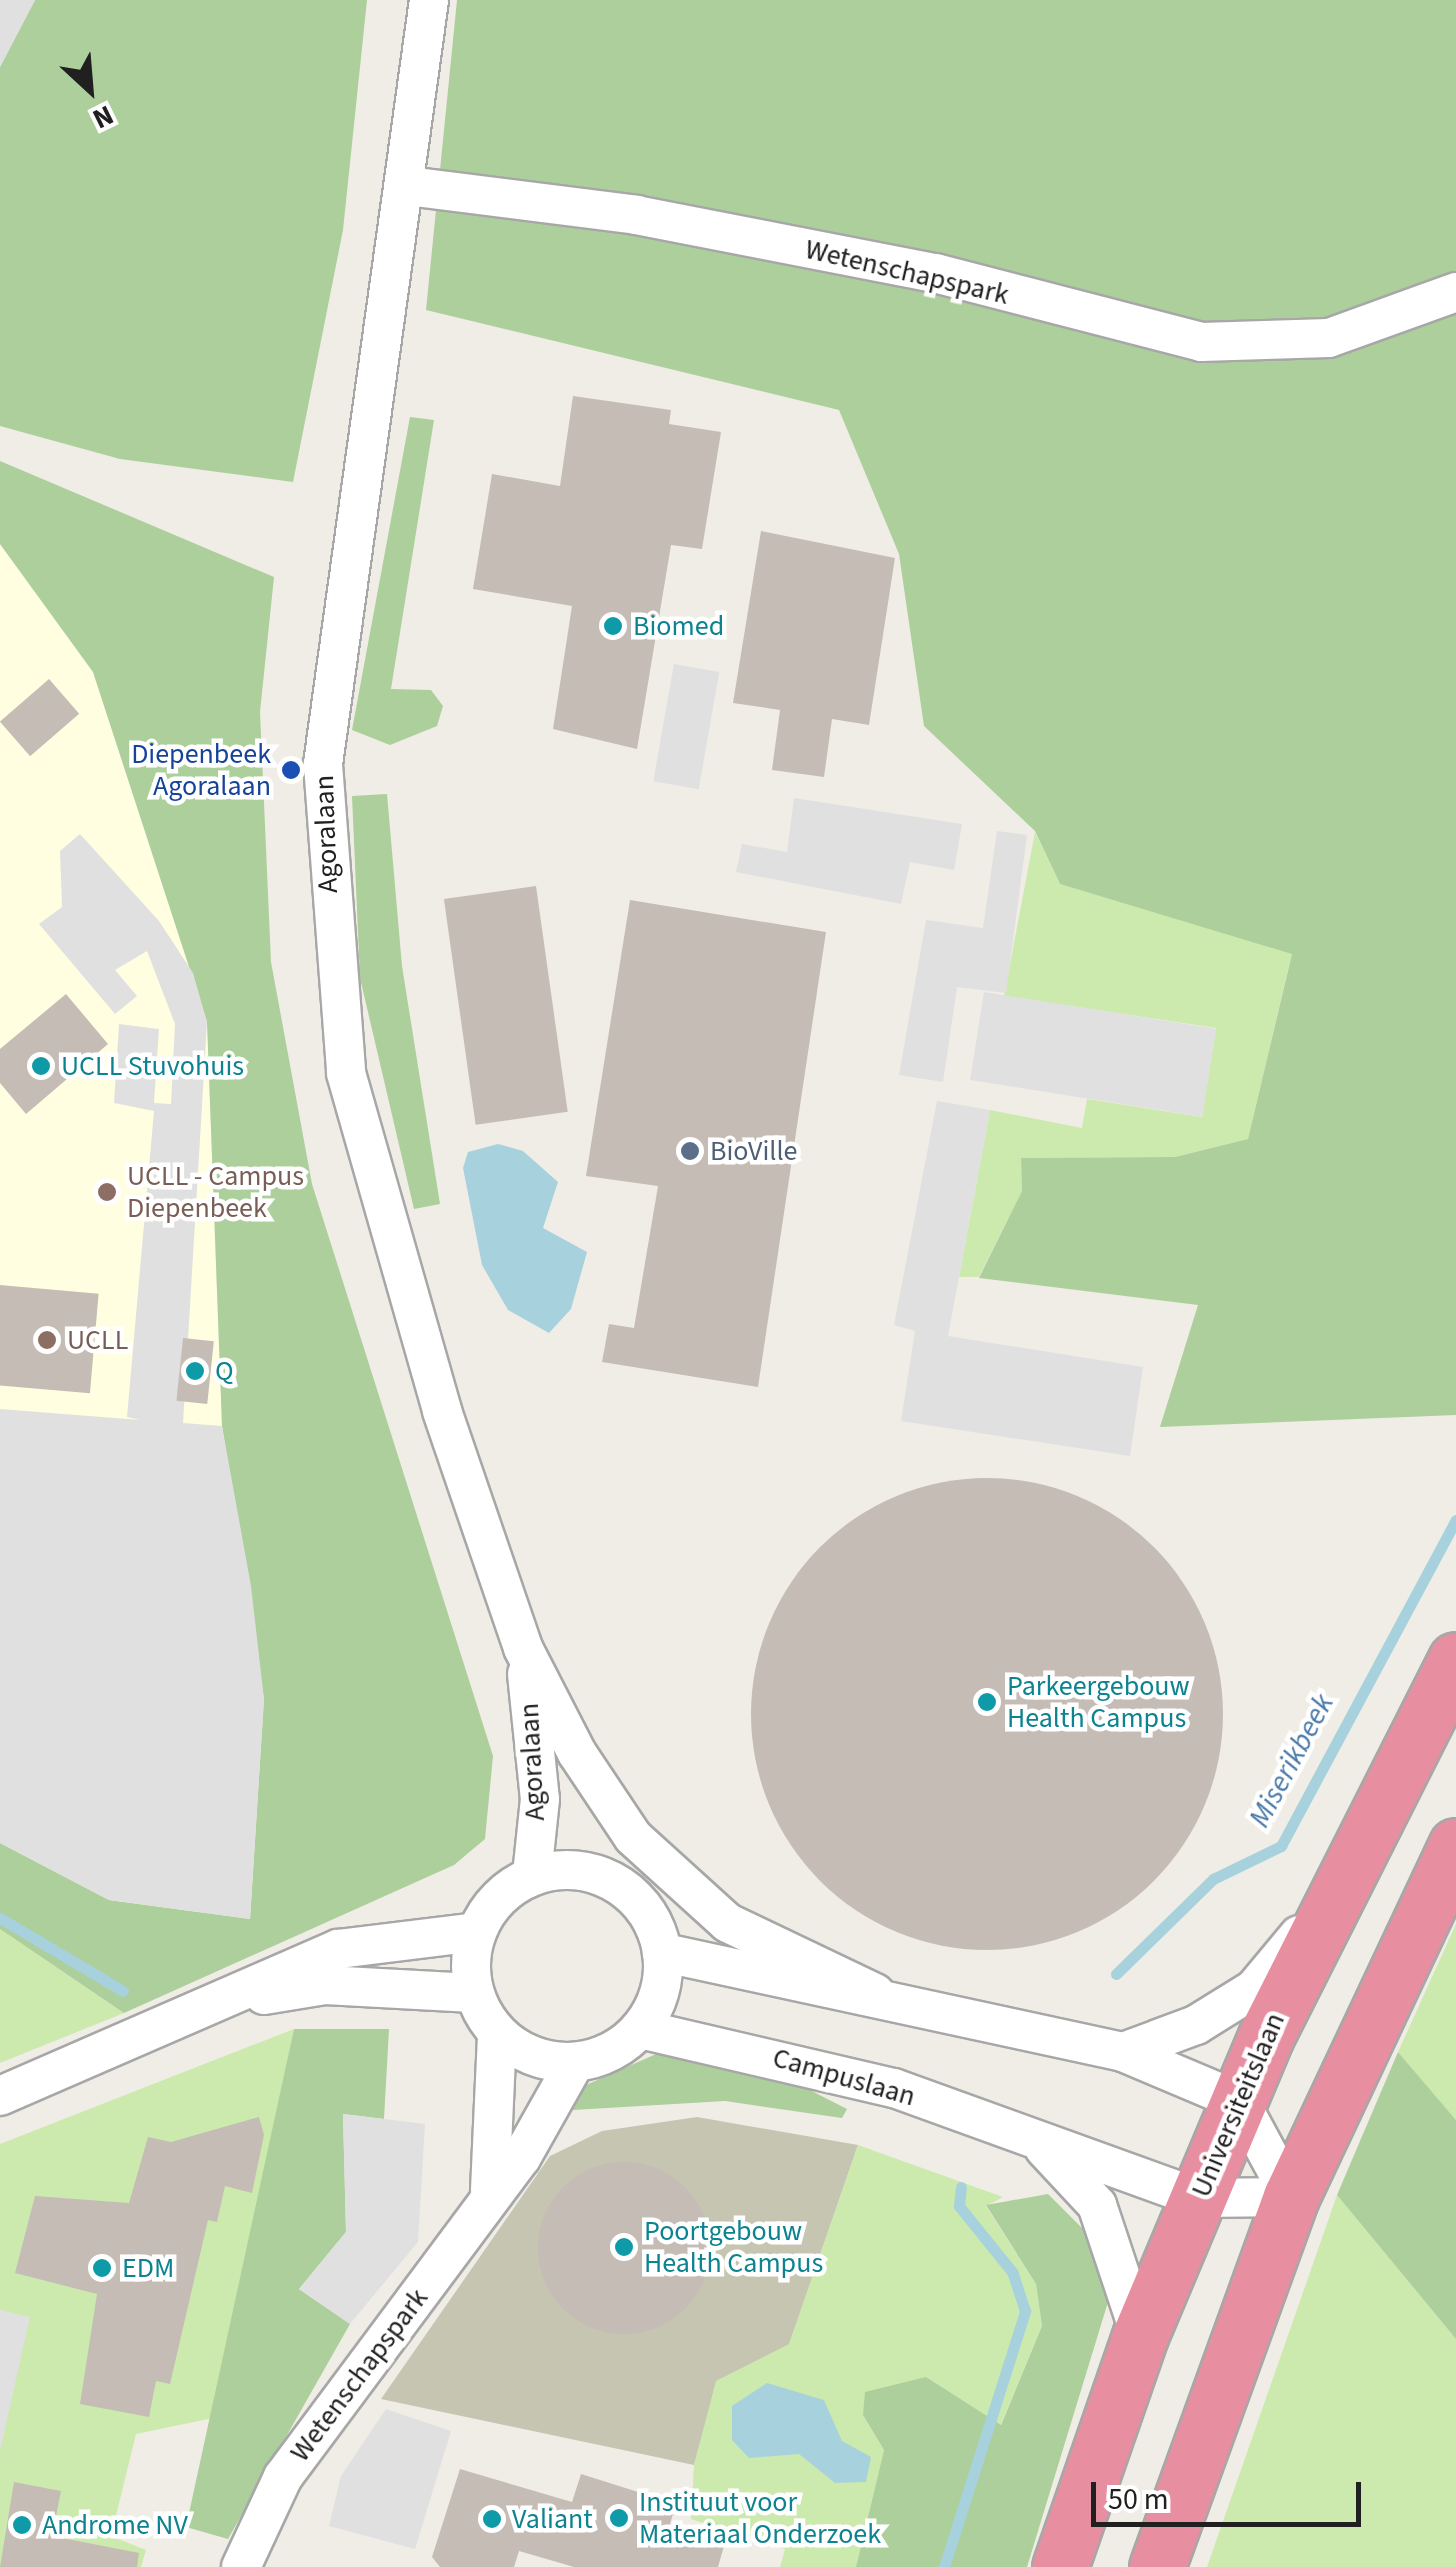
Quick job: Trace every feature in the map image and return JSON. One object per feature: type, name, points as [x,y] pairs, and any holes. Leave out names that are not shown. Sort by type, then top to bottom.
[{"type":"highway","name":"Universiteitslaan","points":[[1060,2567],[1140,2336],[1238,2102],[1332,1895],[1456,1660]]},
{"type":"highway","points":[[1157,2567],[1291,2197],[1456,1846]]},
{"type":"street","name":"Agoralaan","points":[[429,0],[408,186],[384,299],[323,764],[331,947],[346,1073],[378,1205],[523,1648],[576,1753],[634,1837],[728,1923],[875,1993]]},
{"type":"street","name":"Wetenschapspark","points":[[408,186],[636,215],[916,269],[1202,342],[1329,338],[1456,292]]},
{"type":"street","name":"Agoralaan","points":[[523,1648],[540,1799],[532,1876]]},
{"type":"street","name":"Agoralaan","points":[[576,1753],[606,1846],[604,1877]]},
{"type":"street","points":[[0,2096],[338,1950],[476,1932],[532,1876],[604,1877],[643,1907],[662,1952],[659,1993],[640,2029],[575,2062],[546,2060],[497,2033],[473,1993],[476,1932]]},
{"type":"street","points":[[1122,2052],[1196,2025],[1254,1990],[1332,1895]]},
{"type":"street","points":[[662,1952],[875,1993],[1122,2052],[1238,2102],[1291,2197]]},
{"type":"street","points":[[218,2004],[325,1985],[473,1993]]},
{"type":"street","name":"Campuslaan","points":[[640,2029],[877,2084],[1042,2146],[1198,2198],[1291,2197]]},
{"type":"street","points":[[490,2190],[497,2033]]},
{"type":"street","name":"Wetenschapspark","points":[[242,2567],[282,2478],[490,2190],[520,2158],[575,2062]]},
{"type":"street","name":"Campuslaan","points":[[1042,2146],[1097,2205],[1140,2336]]},
{"type":"shaded area","points":[[0,0],[35,0],[0,67]]},
{"type":"shaded area","name":"UCLL - Campus Diepenbeek","points":[[0,544],[93,672],[207,1022],[222,1426],[251,1586],[197,1915],[109,1900],[0,1843]]},
{"type":"shaded area","points":[[674,664],[719,672],[699,789],[653,781]]},
{"type":"shaded area","points":[[794,798],[962,824],[954,870],[910,862],[901,904],[736,872],[742,844],[787,852]]},
{"type":"shaded area","points":[[997,831],[1027,835],[1006,993],[957,987],[943,1082],[899,1075],[926,920],[983,928]]},
{"type":"shaded area","points":[[80,834],[159,921],[193,973],[207,1022],[183,1423],[222,1426],[251,1586],[264,1699],[250,1919],[109,1900],[0,1843],[0,1409],[140,1420],[127,1417],[154,1111],[114,1103],[119,1024],[159,1029],[154,1103],[171,1104],[175,1024],[147,951],[115,970],[137,996],[115,1014],[39,924],[62,907],[60,851]]},
{"type":"shaded area","points":[[984,992],[1216,1029],[1202,1117],[970,1080]]},
{"type":"shaded area","points":[[937,1101],[990,1110],[948,1336],[1143,1367],[1130,1456],[901,1421],[915,1331],[894,1325]]},
{"type":"shaded area","points":[[343,2114],[425,2124],[418,2242],[350,2324],[299,2289],[346,2232]]},
{"type":"shaded area","points":[[697,2117],[858,2145],[789,2345],[717,2381],[694,2465],[381,2399],[550,2156],[602,2131]]},
{"type":"shaded area","points":[[0,2310],[30,2317],[0,2451]]},
{"type":"shaded area","points":[[386,2409],[451,2431],[415,2549],[329,2526],[341,2476]]},
{"type":"green space","points":[[35,0],[367,0],[343,230],[293,482],[120,459],[0,426],[0,67]]},
{"type":"green space","points":[[457,0],[1456,0],[1456,1415],[1160,1427],[1198,1305],[979,1278],[1022,1191],[1021,1158],[1175,1157],[1248,1139],[1292,954],[1060,884],[1035,831],[924,726],[899,554],[839,410],[426,310]]},
{"type":"green space","points":[[410,417],[434,420],[391,689],[431,690],[443,706],[437,726],[390,745],[352,730]]},
{"type":"green space","points":[[0,461],[274,577],[260,712],[271,962],[312,1184],[493,1756],[485,1839],[454,1865],[124,2013],[0,1929],[0,1843],[109,1900],[250,1919],[264,1699],[222,1426],[207,1022],[93,672],[0,544]]},
{"type":"green space","points":[[387,794],[402,966],[440,1204],[414,1209],[360,978],[352,796]]},
{"type":"green space","points":[[1035,832],[1060,884],[1292,953],[1248,1139],[1175,1157],[1021,1158],[1022,1191],[979,1277],[959,1277],[990,1110],[1082,1128],[1087,1099],[1202,1117],[1216,1028],[1004,996]]},
{"type":"green space","points":[[1456,1924],[1456,2120],[1398,2052]]},
{"type":"green space","points":[[0,1929],[124,2013],[0,2063]]},
{"type":"green space","points":[[294,2029],[213,2418],[136,2434],[111,2536],[146,2550],[141,2567],[0,2567],[0,2144]]},
{"type":"green space","points":[[294,2029],[389,2029],[384,2119],[343,2114],[346,2232],[299,2289],[350,2324],[228,2539],[186,2527]]},
{"type":"green space","points":[[663,2051],[798,2084],[847,2109],[842,2118],[725,2101],[573,2110],[586,2085]]},
{"type":"green space","points":[[1398,2052],[1456,2120],[1456,2339],[1337,2195]]},
{"type":"green space","points":[[858,2145],[1003,2197],[986,2206],[1036,2284],[1042,2326],[1000,2426],[926,2377],[863,2415],[884,2450],[856,2567],[780,2567],[785,2549],[691,2519],[694,2465],[716,2381],[789,2344]]},
{"type":"green space","points":[[1048,2194],[1090,2236],[1108,2271],[1108,2302],[1027,2567],[856,2567],[884,2450],[863,2415],[865,2392],[926,2377],[1001,2425],[1042,2326],[1036,2284],[986,2205]]},
{"type":"green space","points":[[1337,2195],[1456,2339],[1456,2567],[1207,2567]]},
{"type":"water","points":[[498,1144],[523,1151],[558,1182],[543,1228],[587,1252],[571,1309],[549,1333],[508,1310],[482,1265],[463,1168],[468,1152]]},
{"type":"water","points":[[767,2383],[824,2400],[842,2441],[871,2457],[866,2482],[835,2483],[799,2454],[749,2458],[732,2440],[732,2406]]},
{"type":"building","name":"Biomed","points":[[573,396],[671,410],[669,424],[721,432],[702,549],[671,545],[637,749],[553,729],[572,606],[473,589],[492,474],[560,486]]},
{"type":"building","points":[[761,531],[895,558],[869,725],[832,719],[824,777],[772,770],[780,710],[733,703]]},
{"type":"building","points":[[49,679],[79,714],[30,756],[0,722]]},
{"type":"building","points":[[536,886],[568,1112],[476,1125],[444,899]]},
{"type":"building","name":"BioVille","points":[[630,900],[826,932],[758,1387],[602,1362],[609,1324],[634,1328],[658,1186],[586,1176]]},
{"type":"building","name":"UCLL Stuvohuis","points":[[66,994],[108,1044],[26,1114],[0,1083],[0,1049]]},
{"type":"building","name":"UCLL","points":[[0,1285],[99,1294],[90,1393],[0,1385]]},
{"type":"building","name":"Q","points":[[183,1338],[214,1341],[207,1404],[176,1401]]},
{"type":"building","name":"Parkeergebouw Health Campus","points":[[987,1478],[1033,1483],[1077,1496],[1118,1518],[1154,1547],[1183,1583],[1205,1624],[1218,1668],[1223,1714],[1218,1760],[1205,1804],[1183,1845],[1154,1881],[1118,1910],[1077,1932],[1033,1945],[987,1950],[941,1945],[897,1932],[856,1910],[820,1881],[791,1845],[769,1804],[756,1760],[751,1714],[756,1668],[769,1624],[791,1583],[820,1547],[856,1518],[897,1496],[941,1483]]},
{"type":"building","name":"EDM","points":[[259,2117],[264,2135],[252,2193],[225,2186],[217,2222],[208,2220],[170,2384],[156,2381],[149,2417],[80,2404],[97,2294],[15,2273],[35,2196],[129,2203],[148,2137],[171,2142]]},
{"type":"building","name":"Poortgebouw Health Campus","points":[[624,2162],[657,2169],[685,2187],[703,2215],[710,2248],[703,2281],[685,2309],[657,2327],[624,2334],[591,2327],[563,2309],[545,2281],[538,2248],[545,2215],[563,2187],[591,2169]]},
{"type":"building","points":[[460,2469],[572,2502],[581,2474],[676,2504],[670,2524],[726,2539],[718,2567],[574,2567],[519,2551],[514,2567],[440,2567],[432,2557]]},
{"type":"building","name":"Androme NV","points":[[14,2482],[61,2491],[52,2536],[139,2553],[137,2567],[0,2567]]},
{"type":"waterway","name":"Miserikbeek","points":[[1116,1974],[1213,1879],[1281,1846],[1456,1520]]},
{"type":"waterway","points":[[0,1918],[123,1991]]},
{"type":"waterway","name":"Miserikbeek","points":[[944,2567],[1025,2311],[1013,2273],[959,2206],[961,2187]]},
{"type":"place","name":"Biomed","points":[[613,626]]},
{"type":"place","name":"Diepenbeek Agoralaan","points":[[291,770]]},
{"type":"place","name":"UCLL Stuvohuis","points":[[41,1066]]},
{"type":"place","name":"BioVille","points":[[690,1151]]},
{"type":"place","name":"UCLL - Campus Diepenbeek","points":[[107,1192]]},
{"type":"place","name":"UCLL","points":[[47,1340]]},
{"type":"place","name":"Q","points":[[195,1371]]},
{"type":"place","name":"Parkeergebouw Health Campus","points":[[987,1702]]},
{"type":"place","name":"Poortgebouw Health Campus","points":[[624,2247]]},
{"type":"place","name":"EDM","points":[[102,2268]]},
{"type":"place","name":"Instituut voor Materiaal Onderzoek","points":[[619,2518]]},
{"type":"place","name":"Valiant","points":[[492,2519]]},
{"type":"place","name":"Androme NV","points":[[22,2525]]}]
